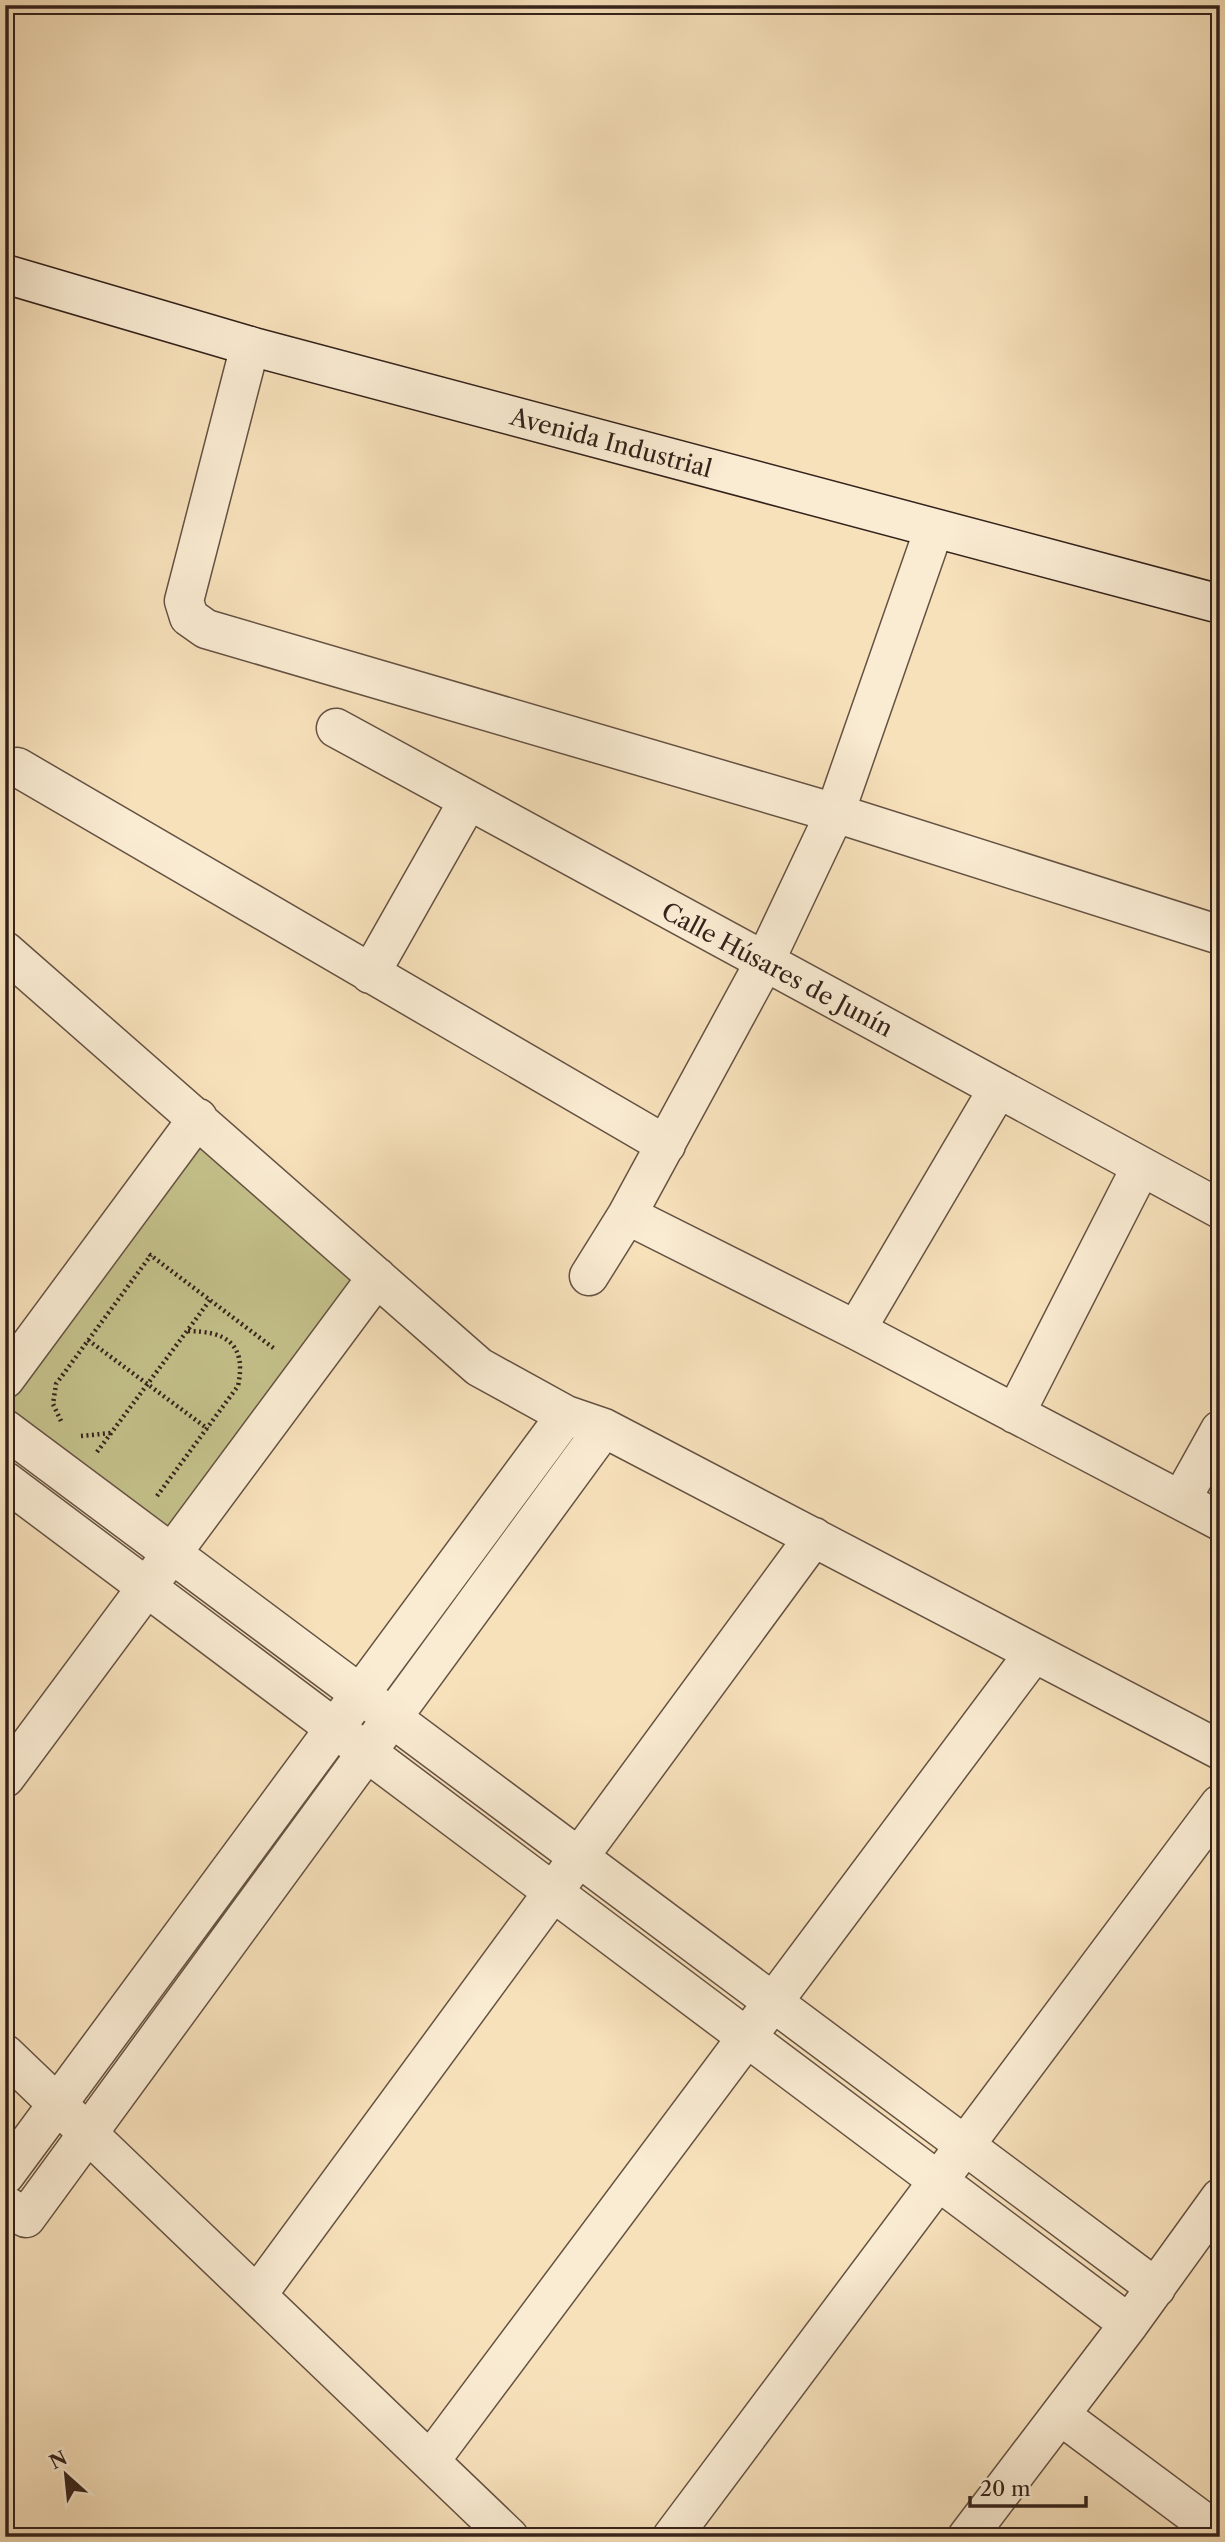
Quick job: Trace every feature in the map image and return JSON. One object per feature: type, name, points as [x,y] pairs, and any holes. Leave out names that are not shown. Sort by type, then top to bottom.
[{"type":"street","name":"Avenida Industrial","points":[[5,274],[250,346],[1220,604]]},
{"type":"street","points":[[250,346],[184,601],[189,617],[220,633],[835,813],[1220,935]]},
{"type":"street","points":[[589,1276],[627,1215],[764,963],[835,813],[934,529]]},
{"type":"street","name":"Calle Húsares de Junín","points":[[337,728],[764,963],[1220,1209]]},
{"type":"street","points":[[16,767],[666,1145]]},
{"type":"street","points":[[370,974],[468,800]]},
{"type":"street","points":[[9,962],[198,1118],[479,1367],[566,1415],[604,1428],[1220,1750]]},
{"type":"street","points":[[856,1331],[998,1089]]},
{"type":"street","points":[[5,1379],[198,1118]]},
{"type":"street","points":[[1015,1414],[1142,1167]]},
{"type":"street","points":[[627,1215],[1220,1521]]},
{"type":"street","points":[[5,1778],[377,1277]]},
{"type":"street","points":[[5,2175],[566,1415]]},
{"type":"street","points":[[5,2205],[26,2218],[87,2131],[604,1428]]},
{"type":"street","points":[[5,1429],[1156,2288]]},
{"type":"street","points":[[1181,1500],[1220,1430]]},
{"type":"street","points":[[5,1481],[1129,2324]]},
{"type":"street","points":[[257,2295],[814,1537]]},
{"type":"street","points":[[430,2461],[1034,1653]]},
{"type":"street","points":[[672,2537],[1220,1804]]},
{"type":"street","points":[[5,2054],[509,2537]]},
{"type":"street","points":[[967,2537],[1156,2288],[1220,2198]]},
{"type":"street","points":[[1060,2415],[1220,2534]]},
{"type":"path","points":[[140,1247],[280,1353]]},
{"type":"path","points":[[69,1429],[61,1422],[53,1404],[56,1384],[151,1255]]},
{"type":"path","points":[[94,1455],[210,1300]]},
{"type":"path","points":[[154,1500],[239,1386],[242,1368],[238,1352],[228,1339],[215,1333],[187,1331]]},
{"type":"path","points":[[78,1332],[218,1436]]},
{"type":"path","points":[[76,1435],[111,1433]]},
{"type":"shaded area","points":[[199,1137],[359,1278],[169,1533],[5,1415],[5,1402]]}]
